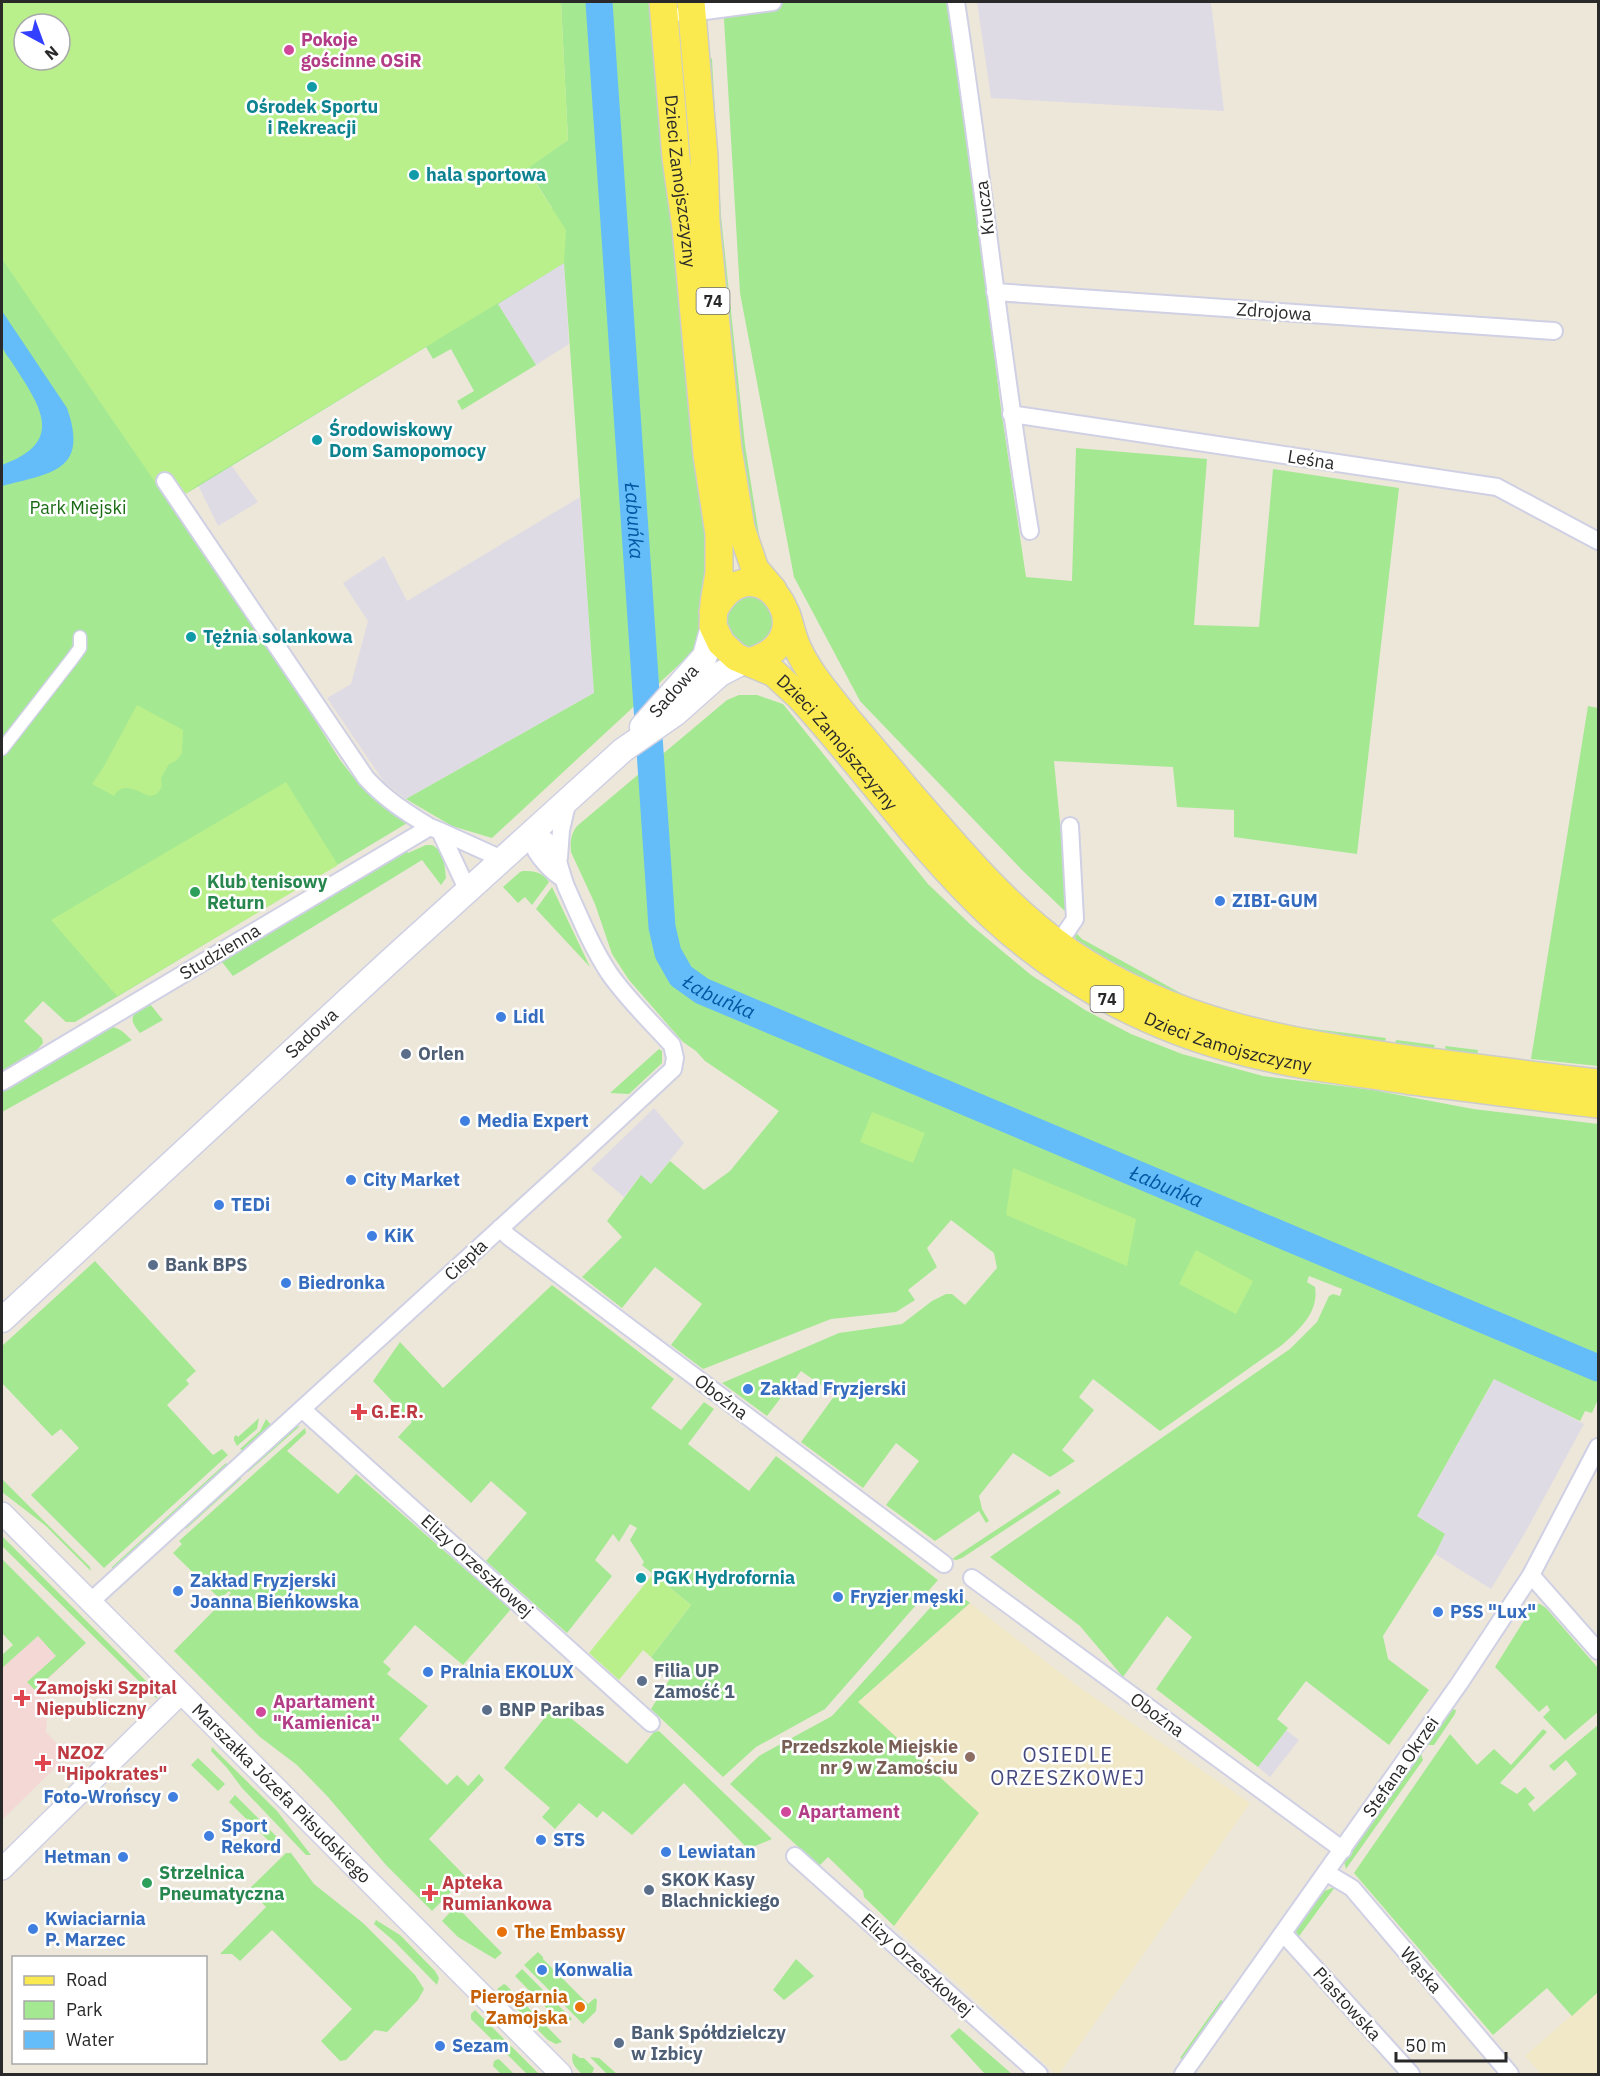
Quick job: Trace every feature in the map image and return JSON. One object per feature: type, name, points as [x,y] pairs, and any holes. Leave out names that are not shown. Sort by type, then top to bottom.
[{"type":"main road","name":"Dzieci Zamojszczyzny","points":[[692,7],[704,156],[706,222],[728,449],[739,518],[752,560],[760,577],[780,602],[798,650],[817,680],[879,757],[978,872],[1014,908],[1058,944],[1093,967],[1142,994],[1194,1015],[1248,1031],[1342,1050],[1599,1083]]},
{"type":"main road","name":"Dzieci Zamojszczyzny","points":[[663,8],[707,455],[719,534],[718,583],[713,619]]},
{"type":"main road","points":[[713,619],[727,592],[742,585],[759,584],[780,602],[786,624],[780,641],[765,655],[746,662]]},
{"type":"main road","name":"74","points":[[713,619],[721,643],[728,651],[746,662]]},
{"type":"main road","name":"Sadowa","points":[[623,750],[705,656],[713,619]]},
{"type":"main road","name":"Dzieci Zamojszczyzny","points":[[746,662],[774,673],[799,696],[951,875],[993,917],[1060,970],[1133,1013],[1190,1036],[1277,1059],[1365,1074],[1599,1104]]},
{"type":"main road","name":"Sadowa","points":[[2,1320],[623,750],[675,714],[720,674],[746,662]]},
{"type":"street","points":[[663,8],[773,2]]},
{"type":"street","name":"Krucza","points":[[956,2],[977,142],[1011,414],[1030,531]]},
{"type":"street","name":"Zdrojowa","points":[[995,292],[1554,331]]},
{"type":"street","name":"Leśna","points":[[1011,414],[1497,487],[1599,542]]},
{"type":"street","points":[[165,481],[366,778],[378,792],[394,805],[435,829],[502,859]]},
{"type":"street","points":[[2,749],[80,648],[80,637]]},
{"type":"street","name":"Ciepła","points":[[90,1602],[673,1069],[675,1062],[672,1045],[608,971],[594,948],[562,878],[559,858],[561,830],[568,800]]},
{"type":"street","points":[[1058,944],[1074,920],[1070,826]]},
{"type":"street","points":[[435,829],[468,891]]},
{"type":"street","name":"Studzienna","points":[[2,1082],[435,829]]},
{"type":"street","points":[[530,833],[547,842],[559,858]]},
{"type":"street","name":"Ciepła","points":[[530,833],[532,845],[562,878]]},
{"type":"street","name":"Oboźna","points":[[500,1228],[509,1238],[944,1564]]},
{"type":"street","name":"Elizy Orzeszkowej","points":[[302,1409],[651,1723]]},
{"type":"street","name":"Stefana Okrzei","points":[[1183,2074],[1459,1684],[1531,1575],[1599,1447]]},
{"type":"street","name":"Marszałka Józefa Piłsudskiego","points":[[2,1513],[561,2074]]},
{"type":"street","points":[[1531,1575],[1599,1651]]},
{"type":"street","name":"Oboźna","points":[[972,1578],[1342,1850]]},
{"type":"street","points":[[2,1869],[181,1693]]},
{"type":"street","name":"Elizy Orzeszkowej","points":[[795,1856],[1039,2074]]},
{"type":"street","name":"Wąska","points":[[1327,1873],[1352,1888],[1509,2074]]},
{"type":"street","name":"Piastowska","points":[[1284,1934],[1411,2074]]},
{"type":"shaded area","points":[[977,2],[1211,2],[1224,111],[991,98]]},
{"type":"shaded area","points":[[564,263],[569,344],[536,365],[498,304]]},
{"type":"shaded area","points":[[231,465],[258,502],[218,526],[198,485]]},
{"type":"shaded area","points":[[580,497],[594,693],[406,799],[384,782],[327,698],[351,684],[368,621],[343,583],[384,556],[407,601]]},
{"type":"shaded area","points":[[654,1108],[684,1143],[651,1184],[640,1176],[624,1197],[591,1169]]},
{"type":"shaded area","points":[[1495,1378],[1584,1424],[1525,1533],[1491,1589],[1435,1554],[1445,1534],[1417,1516]]},
{"type":"shaded area","name":"Zamojski Szpital Niepubliczny","points":[[2,1576],[77,1652],[35,1691],[48,1706],[46,1732],[68,1755],[2,1820],[2,1668],[38,1636],[56,1656],[28,1682],[76,1652]]},
{"type":"shaded area","points":[[970,1603],[1076,1685],[1250,1803],[1059,2074],[1056,2074],[894,1926],[978,1813],[858,1702]]},
{"type":"shaded area","points":[[1286,1730],[1299,1740],[1270,1777],[1258,1767]]},
{"type":"shaded area","points":[[1598,1992],[1598,2074],[1541,2074],[1525,2056]]},
{"type":"green space","points":[[2,2],[561,2],[568,140],[527,169],[566,230],[564,263],[170,504],[2,259]]},
{"type":"green space","points":[[561,2],[654,2],[710,559],[709,582],[700,602],[701,632],[696,649],[492,838],[452,826],[406,799],[594,693],[564,263],[498,304],[536,365],[462,410],[457,401],[474,391],[451,349],[433,359],[426,347],[184,495],[552,208],[527,168],[568,140]]},
{"type":"green space","points":[[723,2],[950,2],[1001,409],[1026,577],[1072,581],[1076,448],[1207,459],[1194,625],[1259,627],[1273,469],[1399,488],[1357,854],[1234,837],[1234,810],[1177,807],[1173,767],[1054,761],[1069,915],[1022,870],[860,701],[794,577],[740,293]]},
{"type":"green space","points":[[709,56],[712,59],[721,216],[745,445],[759,535],[769,565],[763,561],[758,548],[730,393]]},
{"type":"green space","name":"Park Miejski","points":[[2,249],[173,502],[170,504],[263,637],[340,760],[354,778],[409,822],[75,1022],[66,1022],[43,1001],[24,1021],[42,1038],[43,1043],[37,1050],[2,1073]]},
{"type":"green space","points":[[756,593],[771,611],[774,633],[749,650],[730,631],[727,604]]},
{"type":"green space","points":[[739,695],[757,695],[783,704],[928,884],[971,925],[1031,975],[1085,1010],[1131,1034],[1182,1054],[1263,1076],[1373,1090],[1473,1109],[1598,1124],[1598,1399],[1592,1413],[1585,1411],[1580,1421],[1494,1379],[1417,1516],[1445,1534],[1435,1554],[1383,1636],[1388,1659],[1429,1690],[1389,1745],[1306,1681],[1277,1719],[1288,1728],[1258,1767],[1156,1689],[1192,1637],[1167,1616],[1123,1677],[1080,1626],[990,1557],[1290,1349],[1317,1322],[1329,1296],[1333,1294],[1340,1296],[1342,1289],[1309,1276],[1307,1282],[1315,1287],[1314,1304],[1307,1319],[1295,1333],[1282,1345],[1160,1431],[1093,1379],[1079,1397],[1094,1410],[1062,1450],[1075,1461],[1050,1477],[1013,1453],[979,1496],[982,1509],[989,1521],[986,1523],[979,1511],[935,1541],[886,1505],[919,1461],[896,1443],[863,1488],[801,1442],[835,1395],[801,1371],[767,1416],[722,1383],[839,1333],[902,1324],[932,1301],[946,1294],[952,1294],[965,1305],[997,1268],[994,1253],[951,1220],[927,1248],[937,1267],[908,1290],[915,1300],[896,1312],[831,1319],[703,1369],[671,1345],[702,1304],[655,1267],[622,1308],[582,1277],[622,1237],[607,1221],[641,1175],[651,1184],[670,1161],[704,1190],[730,1171],[779,1111],[705,1061],[683,1042],[629,980],[612,954],[595,904],[571,852],[571,838],[577,826],[727,700]]},
{"type":"green space","points":[[137,705],[183,730],[182,753],[176,761],[169,764],[161,778],[162,787],[157,794],[150,796],[126,788],[118,791],[114,796],[92,784]]},
{"type":"green space","points":[[1588,706],[1598,708],[1598,1066],[1531,1059]]},
{"type":"green space","name":"Klub tenisowy Return","points":[[286,782],[338,865],[117,996],[51,920]]},
{"type":"green space","points":[[426,845],[436,848],[443,859],[446,878],[441,885],[422,860],[233,976],[222,962],[406,849],[408,853]]},
{"type":"green space","points":[[523,871],[538,873],[549,882],[532,905],[525,897],[518,903],[503,887]]},
{"type":"green space","points":[[552,887],[590,967],[536,909]]},
{"type":"green space","points":[[1074,931],[1082,939],[1195,1001],[1161,993],[1076,941]]},
{"type":"green space","points":[[150,1004],[163,1020],[140,1033],[133,1023],[133,1016]]},
{"type":"green space","points":[[1283,1025],[1386,1038],[1384,1044]]},
{"type":"green space","points":[[108,1027],[118,1029],[132,1040],[2,1112],[2,1092]]},
{"type":"green space","points":[[1396,1040],[1435,1045],[1433,1049],[1395,1045]]},
{"type":"green space","points":[[1445,1046],[1478,1050],[1477,1057],[1447,1053]]},
{"type":"green space","points":[[659,1049],[662,1051],[662,1063],[629,1094],[610,1093]]},
{"type":"green space","points":[[872,1112],[925,1133],[913,1163],[860,1142]]},
{"type":"green space","points":[[1013,1168],[1136,1219],[1127,1266],[1006,1215]]},
{"type":"green space","points":[[1196,1250],[1253,1281],[1236,1314],[1179,1284]]},
{"type":"green space","points":[[95,1261],[196,1371],[186,1380],[189,1384],[167,1405],[213,1455],[222,1449],[228,1455],[104,1568],[31,1495],[79,1448],[61,1429],[52,1436],[2,1383],[2,1346]]},
{"type":"green space","points":[[552,1285],[674,1379],[651,1408],[681,1430],[704,1402],[714,1409],[688,1444],[749,1491],[776,1456],[938,1580],[825,1709],[756,1747],[723,1777],[651,1709],[671,1677],[651,1657],[691,1605],[642,1565],[644,1562],[630,1540],[637,1528],[630,1524],[619,1542],[613,1534],[595,1560],[612,1576],[567,1633],[486,1561],[527,1513],[491,1481],[471,1503],[398,1437],[412,1422],[373,1381],[400,1342],[443,1388]]},
{"type":"green space","points":[[259,1418],[257,1429],[237,1446],[234,1437],[236,1435],[238,1437]]},
{"type":"green space","points":[[266,1419],[273,1427],[244,1451],[240,1449],[260,1431]]},
{"type":"green space","points":[[300,1426],[248,1472],[245,1470],[294,1427]]},
{"type":"green space","points":[[305,1428],[306,1433],[287,1451],[338,1494],[356,1474],[511,1609],[463,1665],[415,1625],[383,1662],[391,1669],[387,1674],[428,1706],[399,1739],[447,1785],[457,1775],[468,1786],[479,1774],[484,1780],[429,1839],[466,1877],[432,1911],[386,1865],[328,1797],[297,1765],[260,1737],[174,1651],[231,1593],[229,1591],[220,1599],[173,1553],[182,1544],[179,1541]]},
{"type":"green space","points":[[226,1463],[229,1466],[113,1571],[112,1567]]},
{"type":"green space","points":[[239,1476],[241,1479],[186,1529],[186,1526]]},
{"type":"green space","points":[[2,1479],[90,1567],[91,1571],[46,1526],[2,1492]]},
{"type":"green space","points":[[1058,1489],[1061,1493],[962,1558],[952,1559]]},
{"type":"green space","points":[[2,1536],[155,1690],[157,1699],[2,1546]]},
{"type":"green space","points":[[2,1559],[86,1643],[35,1690],[27,1682],[56,1656],[38,1636],[2,1668],[2,1655],[13,1645],[2,1633]]},
{"type":"green space","points":[[653,1574],[691,1605],[651,1657],[643,1650],[619,1680],[589,1653]]},
{"type":"green space","points":[[949,1587],[970,1603],[858,1702],[979,1813],[894,1926],[828,1857],[819,1866],[730,1784],[759,1756],[832,1716]]},
{"type":"green space","points":[[1537,1604],[1546,1608],[1598,1668],[1598,1712],[1565,1740],[1543,1717],[1550,1710],[1547,1705],[1539,1712],[1495,1667],[1533,1606]]},
{"type":"green space","points":[[555,1705],[627,1764],[654,1732],[659,1731],[772,1839],[748,1849],[684,1783],[632,1835],[603,1811],[597,1818],[579,1803],[555,1829],[542,1817],[550,1808],[504,1768]]},
{"type":"green space","points":[[1452,1709],[1456,1710],[1455,1714],[1434,1745],[1427,1745]]},
{"type":"green space","points":[[1598,1725],[1598,1992],[1572,2016],[1547,1988],[1493,2035],[1354,1873],[1450,1734],[1477,1765],[1494,1749],[1511,1765],[1543,1729],[1547,1732],[1500,1783],[1517,1794],[1525,1787],[1535,1798],[1528,1804],[1534,1812],[1577,1774],[1566,1760],[1554,1771],[1549,1766]]},
{"type":"green space","points":[[212,1747],[277,1811],[311,1855],[306,1855],[242,1788],[211,1751]]},
{"type":"green space","points":[[1421,1754],[1423,1760],[1346,1869],[1344,1862]]},
{"type":"green space","points":[[198,1758],[225,1784],[218,1791],[191,1765]]},
{"type":"green space","points":[[235,1795],[282,1842],[278,1846],[273,1845],[229,1802]]},
{"type":"green space","points":[[286,1853],[291,1853],[314,1884],[363,1923],[415,1975],[424,1989],[418,2000],[387,2032],[375,2030],[346,2060],[340,2061],[321,2041],[352,2009],[272,1930],[240,1961],[232,1954],[220,1954],[266,1907],[249,1889]]},
{"type":"green space","points":[[1335,1887],[1297,1939],[1296,1930],[1324,1891]]},
{"type":"green space","points":[[456,1906],[502,1953],[495,1959],[458,1937],[442,1921]]},
{"type":"green space","points":[[376,1920],[400,1935],[435,1971],[439,1978],[437,1985],[374,1924]]},
{"type":"green space","points":[[538,1952],[588,2004],[595,1998],[597,2000],[596,2011],[583,2024],[524,1965]]},
{"type":"green space","points":[[796,1959],[814,1976],[784,2000],[773,1990]]},
{"type":"green space","points":[[522,1969],[572,2019],[564,2026],[515,1976]]},
{"type":"green space","points":[[504,1984],[562,2042],[556,2044],[548,2040],[497,1989]]},
{"type":"green space","points":[[1221,2000],[1224,2002],[1183,2060],[1180,2058]]},
{"type":"green space","points":[[475,2010],[539,2074],[527,2074],[471,2019],[471,2014]]},
{"type":"green space","points":[[959,2028],[1012,2074],[985,2074],[950,2036]]},
{"type":"green space","points":[[573,2053],[584,2058],[594,2068],[592,2074],[582,2074],[578,2070],[573,2062]]},
{"type":"green space","points":[[590,2057],[599,2058],[617,2074],[607,2074]]},
{"type":"green space","points":[[498,2059],[514,2074],[501,2074],[493,2066],[494,2061]]},
{"type":"water","points":[[2,311],[67,408],[73,429],[73,445],[69,457],[61,466],[36,477],[2,486],[2,465],[22,456],[35,446],[41,434],[42,422],[32,395],[3,348]]},
{"type":"waterway","name":"Łabuńka","points":[[599,2],[662,927],[668,953],[681,976],[702,991],[1598,1368]]},
{"type":"place","name":"Pokoje gościnne OSiR","points":[[289,50]]},
{"type":"place","name":"Ośrodek Sportu i Rekreacji","points":[[312,87]]},
{"type":"place","name":"hala sportowa","points":[[414,175]]},
{"type":"place","name":"Środowiskowy Dom Samopomocy","points":[[317,440]]},
{"type":"place","name":"Tężnia solankowa","points":[[191,637]]},
{"type":"place","name":"Klub tenisowy Return","points":[[195,892]]},
{"type":"place","name":"ZIBI-GUM","points":[[1220,901]]},
{"type":"place","name":"Lidl","points":[[501,1017]]},
{"type":"place","name":"Orlen","points":[[406,1054]]},
{"type":"place","name":"Media Expert","points":[[465,1121]]},
{"type":"place","name":"City Market","points":[[351,1180]]},
{"type":"place","name":"TEDi","points":[[219,1205]]},
{"type":"place","name":"KiK","points":[[372,1236]]},
{"type":"place","name":"Bank BPS","points":[[153,1265]]},
{"type":"place","name":"Biedronka","points":[[286,1283]]},
{"type":"place","name":"Zakład Fryzjerski","points":[[748,1389]]},
{"type":"place","name":"G.E.R.","points":[[359,1412]]},
{"type":"place","name":"PGK Hydrofornia","points":[[641,1578]]},
{"type":"place","name":"Zakład Fryzjerski Joanna Bieńkowska","points":[[178,1591]]},
{"type":"place","name":"Fryzjer męski","points":[[838,1597]]},
{"type":"place","name":"PSS \"Lux\"","points":[[1438,1612]]},
{"type":"place","name":"Pralnia EKOLUX","points":[[428,1672]]},
{"type":"place","name":"Filia UP Zamość 1","points":[[642,1681]]},
{"type":"place","name":"Zamojski Szpital Niepubliczny","points":[[22,1698]]},
{"type":"place","name":"BNP Paribas","points":[[487,1710]]},
{"type":"place","name":"Apartament \"Kamienica\"","points":[[261,1712]]},
{"type":"place","name":"Przedszkole Miejskie nr 9 w Zamościu","points":[[970,1757]]},
{"type":"place","name":"NZOZ \"Hipokrates\"","points":[[43,1763]]},
{"type":"place","name":"Foto-Wrońscy","points":[[173,1797]]},
{"type":"place","name":"Apartament","points":[[786,1812]]},
{"type":"place","name":"Sport Rekord","points":[[209,1836]]},
{"type":"place","name":"STS","points":[[541,1840]]},
{"type":"place","name":"Lewiatan","points":[[666,1852]]},
{"type":"place","name":"Hetman","points":[[123,1857]]},
{"type":"place","name":"Strzelnica Pneumatyczna","points":[[147,1883]]},
{"type":"place","name":"SKOK Kasy Blachnickiego","points":[[649,1890]]},
{"type":"place","name":"Apteka Rumiankowa","points":[[430,1893]]},
{"type":"place","name":"Kwiaciarnia P. Marzec","points":[[33,1929]]},
{"type":"place","name":"The Embassy","points":[[502,1932]]},
{"type":"place","name":"Konwalia","points":[[542,1970]]},
{"type":"place","name":"Pierogarnia Zamojska","points":[[580,2007]]},
{"type":"place","name":"Bank Spółdzielczy w Izbicy","points":[[619,2043]]},
{"type":"place","name":"Sezam","points":[[440,2046]]},
{"type":"district","name":"OSIEDLE ORZESZKOWEJ","points":[[1068,1766]]}]
